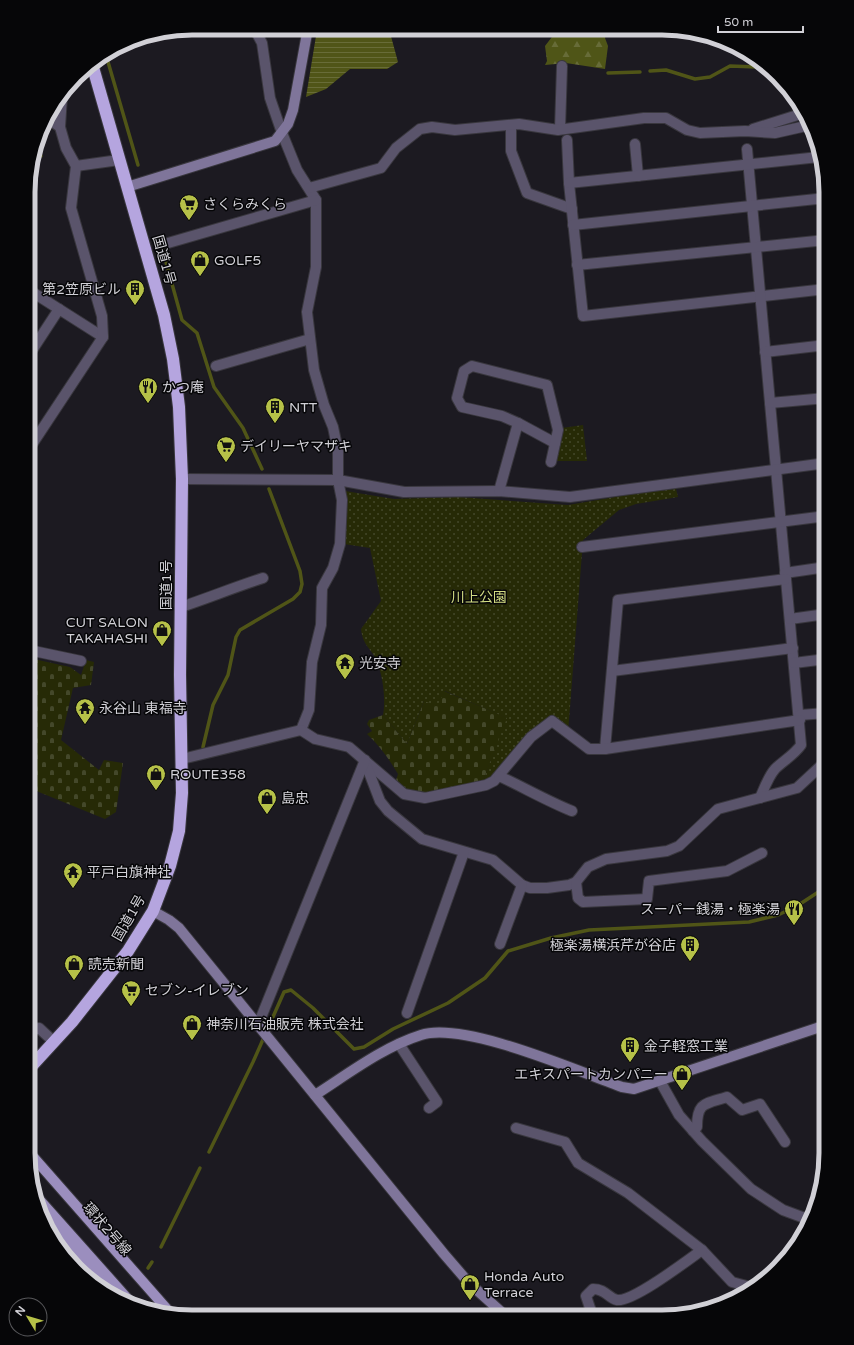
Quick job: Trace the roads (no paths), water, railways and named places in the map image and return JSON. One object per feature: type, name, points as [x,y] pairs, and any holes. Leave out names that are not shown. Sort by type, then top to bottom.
[{"type":"highway","name":"国道1号","points":[[35,1062],[72,1022],[128,951],[153,911],[170,866],[179,832],[182,793],[180,607],[182,479],[179,407],[173,359],[164,315],[93,69]]},
{"type":"main road","points":[[35,1159],[167,1308]]},
{"type":"main road","name":"環状2号線","points":[[36,1170],[156,1306]]},
{"type":"main road","points":[[43,1204],[124,1295]]},
{"type":"main road","points":[[53,1226],[104,1283]]},
{"type":"street","points":[[258,35],[262,43],[270,98],[282,133],[297,170],[316,200],[316,267],[307,312],[310,340],[319,388],[333,427],[338,451],[338,480],[342,500],[340,544],[333,568],[322,588],[321,625],[312,662],[309,710],[301,730]]},
{"type":"street","points":[[127,187],[275,141],[288,124],[294,110],[307,35]]},
{"type":"street","points":[[560,130],[562,66]]},
{"type":"street","points":[[35,440],[103,337],[102,316],[71,208],[76,166],[66,148],[60,127],[61,104]]},
{"type":"street","points":[[745,131],[799,115]]},
{"type":"street","points":[[309,188],[381,168],[396,148],[420,129],[432,127],[455,130],[511,126],[519,124],[560,130],[644,118],[666,118],[687,130],[700,133],[745,131],[775,133],[805,126]]},
{"type":"street","points":[[51,121],[60,127]]},
{"type":"street","points":[[511,126],[511,151],[527,193],[572,209]]},
{"type":"street","points":[[567,140],[569,184],[583,316],[819,290]]},
{"type":"street","points":[[635,144],[638,176]]},
{"type":"street","points":[[747,149],[757,247],[759,296],[775,470],[800,718],[801,745],[796,752],[773,772],[760,798]]},
{"type":"street","points":[[569,184],[815,157]]},
{"type":"street","points":[[76,166],[119,160]]},
{"type":"street","points":[[573,224],[819,199]]},
{"type":"street","points":[[168,243],[316,200]]},
{"type":"street","points":[[577,265],[819,241]]},
{"type":"street","points":[[35,294],[103,337]]},
{"type":"street","points":[[35,346],[59,309]]},
{"type":"street","points":[[216,366],[310,340]]},
{"type":"street","points":[[765,352],[819,347]]},
{"type":"street","points":[[551,462],[558,430],[547,385],[472,366],[464,371],[457,398],[462,407],[502,416],[555,443]]},
{"type":"street","points":[[770,403],[819,399]]},
{"type":"street","points":[[499,491],[518,423]]},
{"type":"street","points":[[182,479],[338,480],[404,492],[499,491],[570,497],[819,464]]},
{"type":"street","points":[[582,547],[819,517]]},
{"type":"street","points":[[605,749],[618,600],[786,576],[819,569]]},
{"type":"street","points":[[180,607],[210,598],[229,589],[263,578]]},
{"type":"street","points":[[790,619],[819,615]]},
{"type":"street","points":[[612,671],[793,648]]},
{"type":"street","points":[[35,651],[80,661]]},
{"type":"street","points":[[794,663],[819,660]]},
{"type":"street","points":[[182,759],[301,730],[315,740],[349,747],[404,794],[425,798],[486,785],[494,781],[531,737],[552,721],[589,749],[605,749],[819,714]]},
{"type":"street","points":[[365,760],[380,801],[388,811],[422,839],[493,860],[522,885],[530,888],[547,888],[569,885],[576,882],[588,867],[606,859],[667,851],[679,846],[718,810],[797,788],[819,768]]},
{"type":"street","points":[[258,1025],[365,760]]},
{"type":"street","points":[[499,776],[530,790],[551,803],[572,811]]},
{"type":"street","points":[[407,1013],[464,852]]},
{"type":"street","points":[[576,882],[578,898],[583,902],[647,899],[649,880],[726,871],[762,853]]},
{"type":"street","points":[[500,944],[522,885]]},
{"type":"street","points":[[153,911],[169,920],[179,928],[444,1254],[469,1283],[499,1310]]},
{"type":"street","points":[[315,1095],[399,1044],[422,1034],[443,1032],[460,1034],[521,1050],[622,1087],[634,1089],[819,1027]]},
{"type":"street","points":[[35,1029],[39,1028],[54,1041]]},
{"type":"street","points":[[399,1044],[437,1102],[429,1108]]},
{"type":"street","points":[[660,1081],[679,1115],[751,1189],[783,1210],[805,1218]]},
{"type":"street","points":[[693,1131],[697,1127],[697,1112],[703,1105],[726,1097],[742,1110],[760,1104],[785,1142]]},
{"type":"street","points":[[516,1128],[565,1142],[578,1163],[628,1193],[702,1250],[732,1282],[746,1286]]},
{"type":"street","points":[[591,1310],[586,1296],[592,1289],[601,1289],[618,1300],[627,1298],[671,1274],[702,1250]]},
{"type":"waterway","points":[[107,60],[138,165]]},
{"type":"waterway","points":[[650,71],[666,70],[695,79],[710,77],[730,66],[758,67]]},
{"type":"waterway","points":[[608,73],[640,72]]},
{"type":"waterway","points":[[161,244],[182,320],[197,333],[214,387],[243,428],[262,469]]},
{"type":"waterway","points":[[203,747],[213,705],[228,675],[236,637],[240,630],[293,599],[300,592],[302,584],[300,571],[269,489]]},
{"type":"waterway","points":[[209,1152],[253,1062],[284,992],[291,990],[313,1008],[354,1049],[364,1047],[393,1029],[448,1003],[485,978],[508,951],[551,938],[589,930],[749,922],[778,915],[797,906],[819,892]]},
{"type":"waterway","points":[[161,1247],[200,1168]]},
{"type":"waterway","points":[[148,1268],[152,1262]]},
{"type":"place","name":"さくらみくら","points":[[189,221]]},
{"type":"place","name":"GOLF5","points":[[200,277]]},
{"type":"place","name":"第2笠原ビル","points":[[135,306]]},
{"type":"place","name":"かつ庵","points":[[148,404]]},
{"type":"place","name":"NTT","points":[[275,424]]},
{"type":"place","name":"デイリーヤマザキ","points":[[226,463]]},
{"type":"place","name":"CUT SALON TAKAHASHI","points":[[162,647]]},
{"type":"place","name":"光安寺","points":[[345,680]]},
{"type":"place","name":"永谷山 東福寺","points":[[85,725]]},
{"type":"place","name":"ROUTE358","points":[[156,791]]},
{"type":"place","name":"島忠","points":[[267,815]]},
{"type":"place","name":"平戸白旗神社","points":[[73,889]]},
{"type":"place","name":"スーパー銭湯・極楽湯","points":[[794,926]]},
{"type":"place","name":"極楽湯横浜芹が谷店","points":[[690,962]]},
{"type":"place","name":"読売新聞","points":[[74,981]]},
{"type":"place","name":"セブン-イレブン","points":[[131,1007]]},
{"type":"place","name":"神奈川石油販売 株式会社","points":[[192,1041]]},
{"type":"place","name":"金子軽窓工業","points":[[630,1063]]},
{"type":"place","name":"エキスパートカンパニー","points":[[682,1091]]},
{"type":"place","name":"Honda Auto Terrace","points":[[470,1301]]},
{"type":"park label","name":"川上公園","points":[[479,597]]}]
